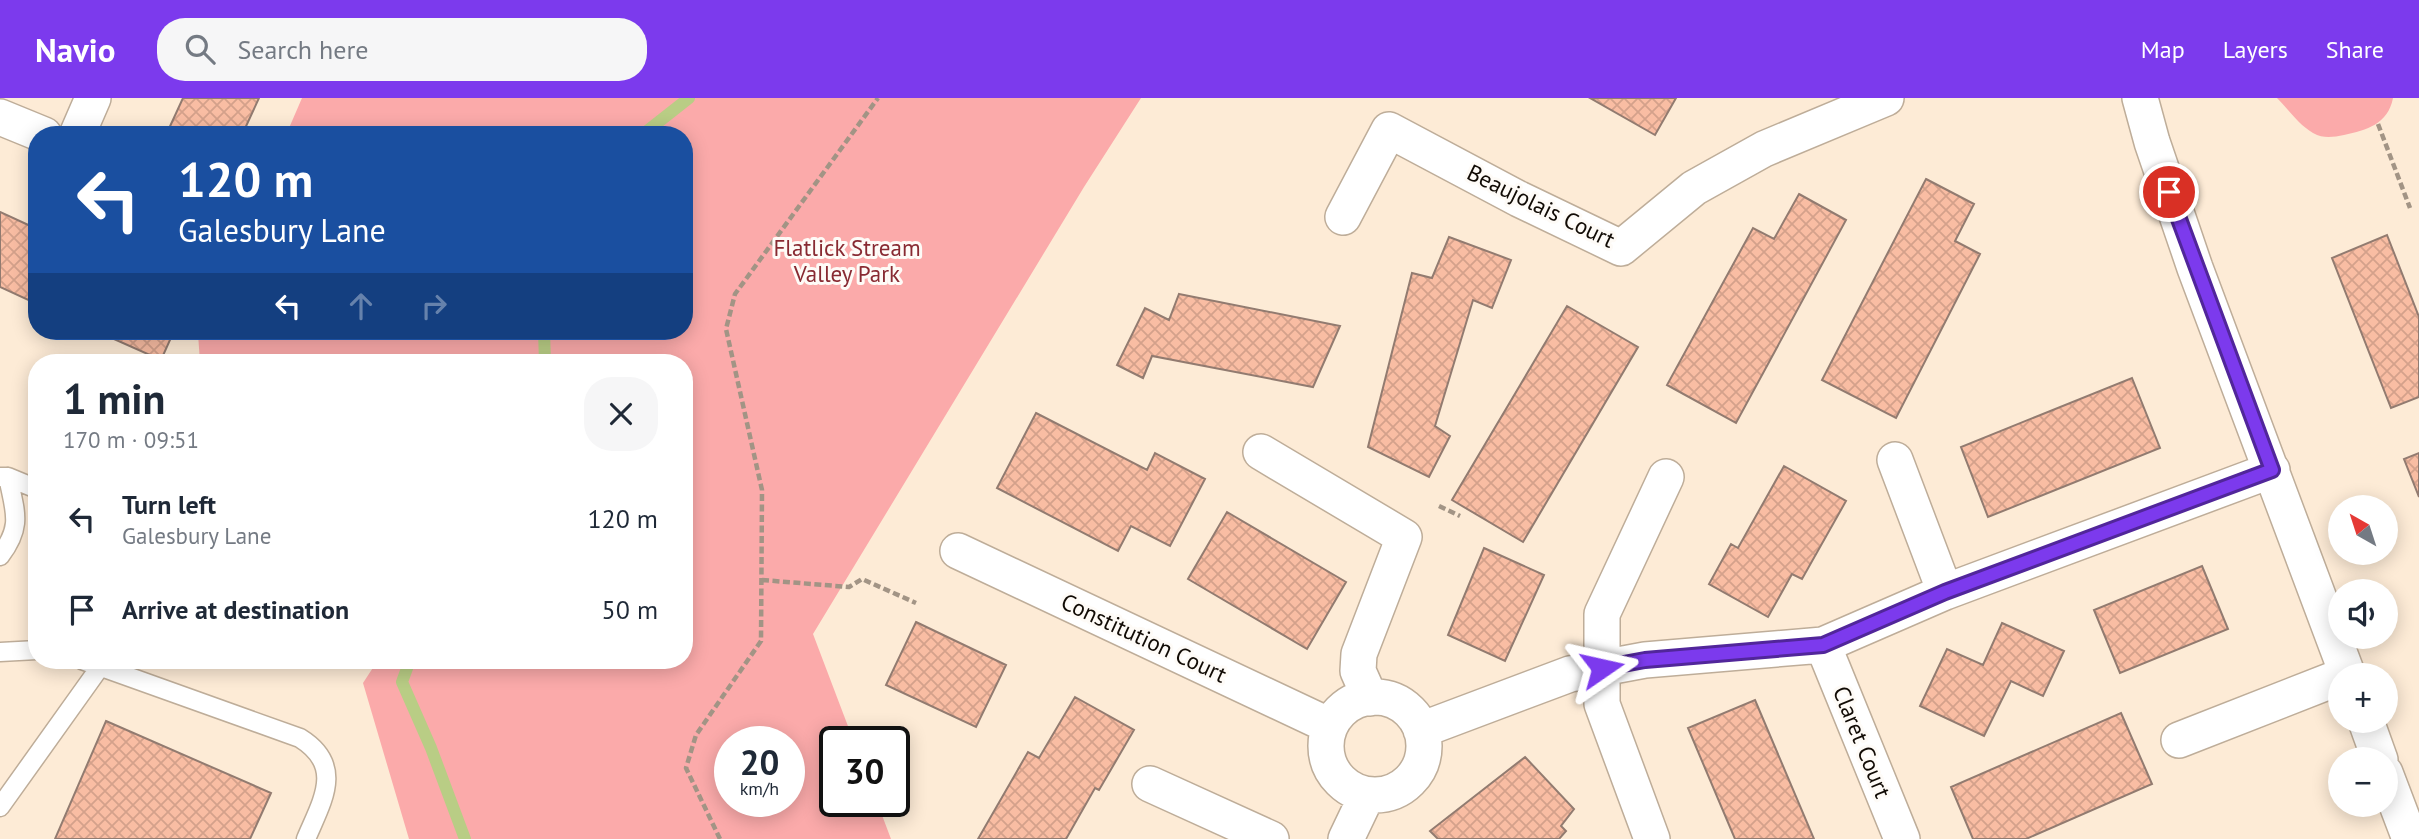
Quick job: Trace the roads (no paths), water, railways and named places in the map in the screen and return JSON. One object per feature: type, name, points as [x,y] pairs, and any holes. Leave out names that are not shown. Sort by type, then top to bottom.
[{"type":"street","points":[[81,126],[93,98]]},
{"type":"street","name":"Beaujolais Court","points":[[1343,217],[1389,130],[1519,199],[1621,248],[1694,188],[1764,149],[1886,98]]},
{"type":"street","points":[[2140,98],[2152,142],[2195,268],[2272,470],[2340,663]]},
{"type":"street","points":[[0,117],[28,128]]},
{"type":"street","points":[[1261,452],[1404,537],[1359,654],[1359,671],[1370,698]]},
{"type":"street","points":[[1895,460],[1945,592]]},
{"type":"street","points":[[1421,730],[1570,674],[1645,660],[1823,645],[1945,592],[2272,470]]},
{"type":"street","points":[[1652,839],[1602,704],[1602,614],[1666,477]]},
{"type":"street","name":"Constitution Court","points":[[958,551],[1330,726]]},
{"type":"street","name":"Claret Court","points":[[1823,645],[1902,839]]},
{"type":"street","points":[[2179,740],[2328,683]]},
{"type":"street","points":[[1370,698],[1387,699],[1402,705],[1413,716],[1421,730],[1424,746],[1422,761],[1414,776],[1402,787],[1388,794],[1367,795],[1355,792],[1341,783],[1331,770],[1326,754],[1326,738],[1330,726],[1343,709],[1356,701],[1370,698]]},
{"type":"street","points":[[1150,784],[1271,839]]},
{"type":"street","points":[[1346,839],[1367,795]]},
{"type":"street","points":[[2398,807],[2410,839]]},
{"type":"lane","points":[[4,477],[28,486]]},
{"type":"lane","points":[[0,556],[16,532],[15,510],[4,477]]},
{"type":"lane","points":[[0,652],[28,650]]},
{"type":"lane","points":[[0,807],[99,669]]},
{"type":"lane","points":[[106,669],[300,738],[315,747],[326,768],[326,792],[306,839]]},
{"type":"waterway","points":[[653,126],[689,98]]},
{"type":"waterway","points":[[544,340],[545,354]]},
{"type":"waterway","points":[[407,669],[402,682],[431,748],[465,839]]},
{"type":"park label","name":"Flatlick Stream Valley Park","points":[[847,261]]}]
